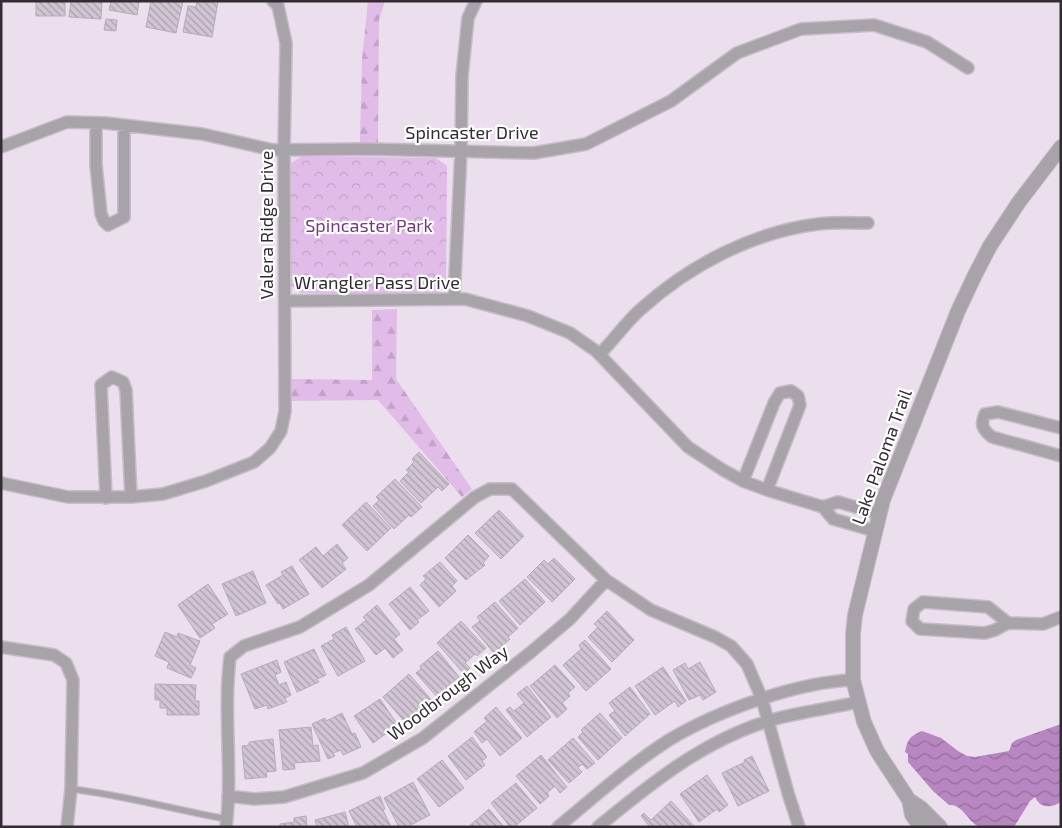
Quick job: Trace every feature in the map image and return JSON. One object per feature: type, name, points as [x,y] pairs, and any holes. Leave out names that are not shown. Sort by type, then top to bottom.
[{"type":"street","points":[[454,299],[461,150],[462,76],[468,18],[476,1]]},
{"type":"street","name":"Valera Ridge Drive","points":[[131,497],[163,494],[206,482],[254,462],[270,448],[281,431],[285,412],[284,150],[286,43],[277,3]]},
{"type":"street","name":"Spincaster Drive","points":[[1,147],[67,122],[124,125],[202,134],[273,150],[461,150],[534,153],[586,144],[671,101],[737,53],[802,29],[874,25],[927,42],[968,68]]},
{"type":"street","points":[[96,123],[96,165],[101,214],[108,225],[124,217],[124,125]]},
{"type":"street","name":"Lake Paloma Trail","points":[[922,827],[912,815],[909,800],[877,751],[858,702],[853,680],[855,615],[884,500],[912,426],[975,275],[1004,224],[1061,147]]},
{"type":"street","points":[[600,354],[640,309],[682,277],[724,251],[787,229],[819,224],[868,222]]},
{"type":"street","name":"Wrangler Pass Drive","points":[[285,302],[465,299],[528,316],[570,333],[600,354],[688,447],[723,470],[743,481],[767,490],[823,507],[833,519],[875,531]]},
{"type":"street","points":[[1,483],[68,497],[106,498],[131,497],[126,390],[123,382],[112,377],[101,385],[106,498]]},
{"type":"street","points":[[743,481],[774,403],[780,393],[791,391],[798,396],[800,405],[767,490]]},
{"type":"street","points":[[1061,428],[998,412],[985,414],[982,422],[984,430],[992,437],[1061,456]]},
{"type":"street","points":[[227,823],[227,685],[230,657],[244,646],[300,627],[369,585],[475,497],[490,489],[512,489],[606,580],[651,610],[714,636],[731,646],[747,664],[765,710],[799,827]]},
{"type":"street","name":"Wrangler Pass Drive","points":[[823,507],[838,502],[880,514]]},
{"type":"street","name":"Woodbrough Way","points":[[228,796],[254,799],[284,796],[364,774],[423,738],[531,652],[570,619],[606,580]]},
{"type":"street","points":[[1008,623],[988,607],[923,602],[914,609],[912,621],[920,629],[985,633],[1008,623],[1043,624],[1061,617]]},
{"type":"street","points":[[1,647],[54,656],[66,663],[73,680],[71,789],[67,827]]},
{"type":"street","points":[[598,827],[681,762],[722,740],[789,691],[840,680],[853,680]]},
{"type":"street","points":[[558,827],[627,770],[670,740],[712,719],[765,710],[858,702]]},
{"type":"street","name":"Lake Paloma Trail","points":[[909,800],[921,808],[940,827]]},
{"type":"lane","points":[[71,789],[97,792],[180,810],[227,823]]},
{"type":"green space","points":[[368,1],[385,1],[379,20],[378,142],[360,142],[362,60]]},
{"type":"green space","name":"Spincaster Park","points":[[302,156],[436,158],[447,166],[446,285],[437,295],[300,293],[290,285],[291,163]]},
{"type":"green space","points":[[397,309],[396,379],[472,489],[462,497],[378,400],[288,401],[287,379],[372,380],[372,310]]},
{"type":"water","points":[[1061,724],[1061,802],[1046,806],[1040,804],[1035,797],[1030,801],[1014,827],[981,827],[977,825],[959,808],[949,805],[933,791],[908,762],[908,754],[905,752],[910,739],[922,731],[941,738],[967,756],[975,757],[1009,751],[1012,743],[1016,740]]},
{"type":"building","points":[[36,1],[65,1],[65,16],[36,16]]},
{"type":"building","points":[[71,1],[102,1],[101,19],[69,17]]},
{"type":"building","points":[[111,1],[139,1],[137,15],[109,10]]},
{"type":"building","points":[[151,1],[183,1],[176,33],[146,27]]},
{"type":"building","points":[[197,1],[218,1],[212,37],[183,32],[188,6],[196,7]]},
{"type":"building","points":[[106,19],[117,20],[116,31],[104,30]]},
{"type":"building","points":[[419,452],[449,484],[442,491],[438,487],[421,503],[400,481],[409,472],[406,470],[414,462],[412,459]]},
{"type":"building","points":[[395,479],[422,507],[411,517],[409,515],[394,529],[373,506],[379,500],[376,497]]},
{"type":"building","points":[[366,502],[391,528],[367,551],[342,525]]},
{"type":"building","points":[[499,510],[524,536],[501,559],[475,533]]},
{"type":"building","points":[[468,535],[489,556],[483,563],[485,565],[466,580],[445,558]]},
{"type":"building","points":[[337,544],[348,558],[342,563],[346,569],[322,588],[299,560],[316,547],[323,556]]},
{"type":"building","points":[[554,558],[575,579],[552,602],[527,577],[544,560],[548,564]]},
{"type":"building","points":[[440,562],[457,581],[452,586],[456,591],[439,607],[420,585],[426,579],[423,576]]},
{"type":"building","points":[[292,566],[309,594],[283,609],[266,585],[283,575],[281,572]]},
{"type":"building","points":[[253,571],[266,603],[236,616],[222,584]]},
{"type":"building","points":[[525,579],[545,602],[520,625],[499,601]]},
{"type":"building","points":[[208,584],[228,614],[212,624],[215,628],[200,638],[178,605]]},
{"type":"building","points":[[410,587],[429,611],[417,620],[419,622],[410,630],[389,604]]},
{"type":"building","points":[[495,602],[518,628],[508,637],[510,639],[494,653],[472,627],[480,621],[477,617]]},
{"type":"building","points":[[377,605],[400,634],[394,639],[403,650],[393,658],[385,648],[376,655],[355,629],[366,620],[363,617]]},
{"type":"building","points":[[607,611],[634,640],[612,662],[588,637],[598,627],[594,624]]},
{"type":"building","points":[[461,621],[486,648],[477,656],[475,654],[465,663],[470,668],[464,674],[437,643]]},
{"type":"building","points":[[346,627],[365,661],[338,676],[321,646],[334,639],[332,635]]},
{"type":"building","points":[[165,632],[177,637],[178,633],[200,641],[190,665],[196,668],[191,678],[167,668],[169,662],[155,656]]},
{"type":"building","points":[[585,640],[611,669],[586,691],[563,665],[581,649],[579,645]]},
{"type":"building","points":[[314,649],[326,675],[317,679],[319,682],[297,692],[284,662]]},
{"type":"building","points":[[438,651],[459,677],[446,687],[448,689],[438,698],[416,673],[421,669],[420,666]]},
{"type":"building","points":[[277,660],[281,672],[275,675],[279,685],[286,682],[291,695],[285,698],[287,702],[268,709],[267,705],[255,709],[241,674]]},
{"type":"building","points":[[700,662],[716,692],[703,700],[700,695],[689,700],[673,670],[685,663],[688,669]]},
{"type":"building","points":[[555,665],[575,687],[568,693],[570,696],[562,703],[567,709],[557,718],[530,686]]},
{"type":"building","points":[[663,667],[686,701],[678,707],[675,701],[655,715],[635,686]]},
{"type":"building","points":[[409,674],[434,703],[418,717],[414,714],[405,722],[383,697]]},
{"type":"building","points":[[155,684],[196,685],[195,701],[199,701],[199,715],[167,715],[167,708],[160,708],[160,700],[155,700]]},
{"type":"building","points":[[527,686],[551,717],[527,737],[506,710],[510,707],[514,711],[524,703],[517,694]]},
{"type":"building","points":[[630,687],[650,714],[625,736],[609,715],[615,711],[609,703]]},
{"type":"building","points":[[380,699],[398,725],[373,743],[354,716]]},
{"type":"building","points":[[496,707],[522,738],[500,756],[487,739],[482,743],[474,732],[487,721],[484,718]]},
{"type":"building","points":[[342,713],[352,734],[355,733],[361,747],[343,755],[341,750],[333,753],[335,756],[328,759],[312,724],[325,718],[326,721]]},
{"type":"building","points":[[600,713],[622,738],[598,760],[578,737],[583,732],[581,730]]},
{"type":"building","points":[[311,727],[313,746],[318,745],[320,761],[294,763],[295,769],[283,770],[279,730]]},
{"type":"building","points":[[472,737],[487,757],[482,761],[485,765],[466,780],[448,756]]},
{"type":"building","points":[[573,738],[595,763],[587,769],[582,764],[578,768],[582,772],[569,783],[548,760]]},
{"type":"building","points":[[273,739],[276,771],[266,772],[267,777],[245,779],[242,746],[249,745],[249,742]]},
{"type":"building","points":[[541,755],[567,787],[560,793],[555,786],[547,793],[549,796],[540,804],[516,776]]},
{"type":"building","points":[[752,756],[769,791],[738,806],[722,773],[745,762],[744,760]]},
{"type":"building","points":[[442,760],[464,788],[439,807],[417,779]]},
{"type":"building","points":[[707,775],[728,805],[719,812],[717,809],[699,822],[680,794]]},
{"type":"building","points":[[413,782],[430,815],[407,827],[399,827],[384,798]]},
{"type":"building","points":[[516,783],[537,808],[514,827],[510,827],[491,803]]},
{"type":"building","points":[[380,796],[385,809],[383,810],[391,827],[357,827],[349,811]]},
{"type":"building","points":[[671,801],[695,827],[650,827],[641,816],[644,813],[651,820]]},
{"type":"building","points":[[489,809],[504,827],[468,827]]},
{"type":"building","points":[[345,812],[349,827],[317,827],[315,820]]},
{"type":"building","points":[[306,816],[307,827],[280,827],[280,824],[294,822],[294,818]]}]
